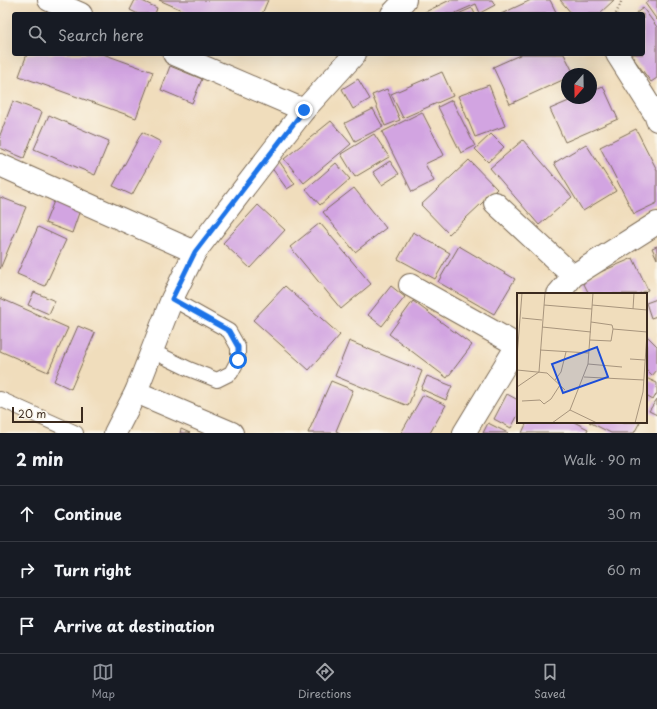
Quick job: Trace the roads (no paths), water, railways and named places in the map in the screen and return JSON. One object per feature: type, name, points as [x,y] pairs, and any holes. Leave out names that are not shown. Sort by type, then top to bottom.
[{"type":"street","points":[[49,0],[76,12]]},
{"type":"street","points":[[179,56],[304,110]]},
{"type":"street","points":[[114,433],[136,392],[172,299],[195,252],[304,110],[353,56]]},
{"type":"street","points":[[617,56],[656,116]]},
{"type":"street","points":[[0,165],[195,252]]},
{"type":"street","points":[[495,203],[573,276]]},
{"type":"street","points":[[559,293],[573,276],[657,223]]},
{"type":"street","points":[[410,285],[517,344],[464,433]]},
{"type":"street","points":[[136,392],[232,433]]},
{"type":"lane","points":[[152,351],[216,380],[231,373],[238,360],[238,347],[229,331],[172,299]]},
{"type":"lane","points":[[0,399],[76,433]]}]
